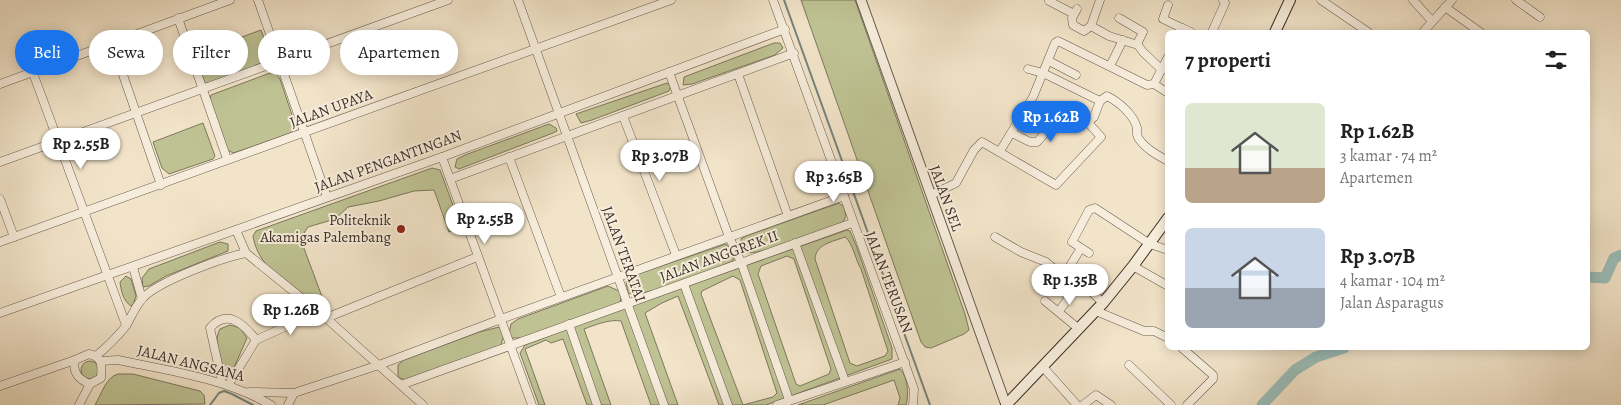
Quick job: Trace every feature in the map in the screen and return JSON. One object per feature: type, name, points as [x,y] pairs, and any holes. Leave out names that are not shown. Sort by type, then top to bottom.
[{"type":"main road","points":[[1276,30],[1290,0]]},
{"type":"main road","points":[[1006,405],[1100,307],[1165,222]]},
{"type":"street","points":[[146,30],[230,0]]},
{"type":"street","points":[[258,0],[269,30]]},
{"type":"street","points":[[330,43],[448,0]]},
{"type":"street","name":"JALAN TERATAI","points":[[518,0],[664,405]]},
{"type":"street","name":"JALAN UPAYA","points":[[0,242],[671,0]]},
{"type":"street","name":"JALAN TERUSAN","points":[[773,0],[794,53],[852,223],[905,362],[914,389],[913,405]]},
{"type":"street","name":"JALAN SEL","points":[[861,0],[1006,405]]},
{"type":"street","points":[[1049,1],[1076,11],[1072,20],[1073,25],[1084,31],[1091,26],[1100,0]]},
{"type":"street","points":[[1213,30],[1225,4],[1223,0]]},
{"type":"street","points":[[1321,0],[1365,30]]},
{"type":"street","points":[[1413,0],[1432,21]]},
{"type":"street","points":[[1425,30],[1452,0]]},
{"type":"street","points":[[1516,0],[1540,17]]},
{"type":"street","points":[[1168,5],[1163,20],[1181,30]]},
{"type":"street","points":[[1445,8],[1477,30]]},
{"type":"street","points":[[178,18],[227,159]]},
{"type":"street","points":[[1120,18],[1143,32],[1137,44]]},
{"type":"street","points":[[1091,26],[1109,36],[1137,44],[1162,70]]},
{"type":"street","name":"JALAN PENGANTINGAN","points":[[0,313],[442,157],[784,29]]},
{"type":"street","points":[[1110,66],[1123,40]]},
{"type":"street","points":[[1000,151],[1012,134],[1049,61],[1055,43],[1062,41],[1147,85],[1154,84],[1165,91]]},
{"type":"street","points":[[450,179],[794,53]]},
{"type":"street","points":[[1049,61],[1076,76]]},
{"type":"street","points":[[1154,84],[1165,64]]},
{"type":"street","points":[[0,162],[258,69]]},
{"type":"street","points":[[1028,69],[1043,73],[1100,101]]},
{"type":"street","points":[[669,72],[729,236],[741,262],[789,400]]},
{"type":"street","points":[[738,74],[788,216]]},
{"type":"street","points":[[0,84],[30,75]]},
{"type":"street","points":[[33,75],[86,211],[126,325]]},
{"type":"street","points":[[123,75],[160,184]]},
{"type":"street","points":[[285,75],[327,197]]},
{"type":"street","points":[[1088,122],[1094,117],[1100,101],[1108,96],[1119,104],[1133,122],[1139,139],[1149,150],[1165,159]]},
{"type":"street","points":[[931,194],[956,183],[980,142],[1000,151],[1052,183],[1058,184],[1102,137],[1083,117],[1072,121],[1060,115],[1035,142],[1012,134]]},
{"type":"street","points":[[623,116],[676,256]]},
{"type":"street","points":[[442,157],[532,405]]},
{"type":"street","points":[[509,157],[561,297]]},
{"type":"street","points":[[248,392],[294,393],[379,366],[561,297],[844,196]]},
{"type":"street","points":[[0,199],[14,237]]},
{"type":"street","points":[[1089,253],[1072,242],[1090,209],[1099,209],[1150,244],[1165,249]]},
{"type":"street","name":"JALAN ANGGREK II","points":[[401,385],[852,223]]},
{"type":"street","points":[[236,230],[246,253],[326,318],[423,405]]},
{"type":"street","points":[[995,237],[1021,252],[1046,262],[1066,273],[1100,307],[1144,331],[1154,331],[1165,336]]},
{"type":"street","points":[[795,243],[845,381]]},
{"type":"street","points":[[1066,273],[1081,248]]},
{"type":"street","points":[[79,405],[90,384],[101,378],[99,359],[126,325],[142,299],[158,286],[180,276],[232,256],[246,253]]},
{"type":"street","points":[[326,318],[477,257]]},
{"type":"street","points":[[1133,266],[1165,284]]},
{"type":"street","points":[[134,267],[142,299]]},
{"type":"street","points":[[1059,312],[1068,299],[1066,292],[1075,282]]},
{"type":"street","points":[[684,284],[728,405]]},
{"type":"street","points":[[1045,301],[1079,329]]},
{"type":"street","points":[[225,383],[256,340],[318,312]]},
{"type":"street","points":[[225,383],[210,328],[221,319],[236,320],[244,324],[256,340]]},
{"type":"street","points":[[569,324],[597,405]]},
{"type":"street","points":[[1184,350],[1213,375],[1213,379],[1187,405]]},
{"type":"street","points":[[0,386],[89,354],[99,359]]},
{"type":"street","name":"JALAN ANGSANA","points":[[99,359],[118,360],[225,383],[248,392],[271,405]]},
{"type":"street","points":[[75,360],[76,374],[90,384]]},
{"type":"street","points":[[777,405],[905,362]]},
{"type":"street","points":[[1129,365],[1171,405]]},
{"type":"street","points":[[1043,367],[1077,405]]},
{"type":"street","points":[[288,405],[294,393]]},
{"type":"street","points":[[1084,405],[1096,395],[1111,405]]},
{"type":"green space","points":[[801,0],[855,0],[965,314],[969,330],[964,334],[931,348],[925,347],[921,342]]},
{"type":"green space","points":[[258,31],[258,65],[248,69],[248,35]]},
{"type":"green space","points":[[774,43],[780,43],[783,48],[775,55],[692,84],[683,85],[684,77]]},
{"type":"green space","points":[[202,75],[230,75],[205,84]]},
{"type":"green space","points":[[265,75],[277,75],[296,127],[291,134],[233,153],[226,149],[210,101],[211,95]]},
{"type":"green space","points":[[667,83],[671,86],[669,91],[592,120],[581,123],[576,114]]},
{"type":"green space","points":[[203,123],[215,156],[213,159],[169,174],[162,168],[153,142]]},
{"type":"green space","points":[[549,124],[556,128],[557,131],[459,169],[455,167],[457,159],[465,155]]},
{"type":"green space","points":[[432,168],[440,170],[461,227],[449,232],[434,190],[414,191],[348,207],[335,219],[308,227],[302,236],[302,243],[327,310],[322,310],[280,279],[262,259],[256,248],[253,236],[256,231]]},
{"type":"green space","points":[[839,203],[844,207],[846,216],[843,222],[759,252],[748,253],[741,251],[741,239],[746,236]]},
{"type":"green space","points":[[847,230],[850,231],[892,348],[892,359],[766,405],[743,405],[719,405],[678,296],[645,313],[678,405],[651,405],[621,321],[597,324],[584,329],[611,405],[587,405],[563,339],[551,343],[546,340],[525,349],[545,405],[539,405],[520,353],[525,345],[621,309]],"holes":[[[845,237],[850,243],[861,269],[888,351],[885,356],[857,366],[850,363],[815,259],[818,250],[822,247]],[[787,256],[794,259],[831,369],[829,374],[800,386],[796,384],[758,274],[761,266]],[[733,276],[740,280],[777,393],[773,397],[743,405],[701,294],[702,291]]]},
{"type":"green space","points":[[220,242],[228,244],[228,251],[143,287],[142,278],[149,269]]},
{"type":"green space","points":[[726,244],[734,255],[733,261],[662,288],[635,294],[628,293],[626,281],[632,276]]},
{"type":"green space","points":[[126,276],[131,279],[136,296],[131,306],[124,298],[120,285],[120,282]]},
{"type":"green space","points":[[608,286],[619,291],[622,296],[620,302],[521,338],[512,338],[509,334],[511,324],[518,319]]},
{"type":"green space","points":[[230,325],[240,328],[247,338],[229,375],[222,365],[218,353],[217,340],[220,329]]},
{"type":"green space","points":[[499,327],[504,335],[501,345],[405,380],[398,377],[398,365],[404,360],[479,332]]},
{"type":"green space","points":[[90,361],[96,364],[99,370],[96,376],[90,379],[84,376],[81,370],[84,364]]},
{"type":"green space","points":[[900,369],[903,372],[907,386],[906,405],[898,405],[900,398],[894,380],[823,405],[798,405]]},
{"type":"green space","points":[[118,374],[133,374],[200,391],[204,395],[205,404],[95,405],[107,382]]},
{"type":"waterway","points":[[784,0],[930,405]]},
{"type":"waterway","points":[[1590,277],[1605,278],[1614,258],[1621,255]]},
{"type":"waterway","points":[[1262,405],[1295,370],[1316,357],[1338,350]]},
{"type":"waterway","points":[[210,405],[219,393],[224,391],[253,405]]},
{"type":"place","name":"Politeknik Akamigas Palembang","points":[[401,229]]}]
